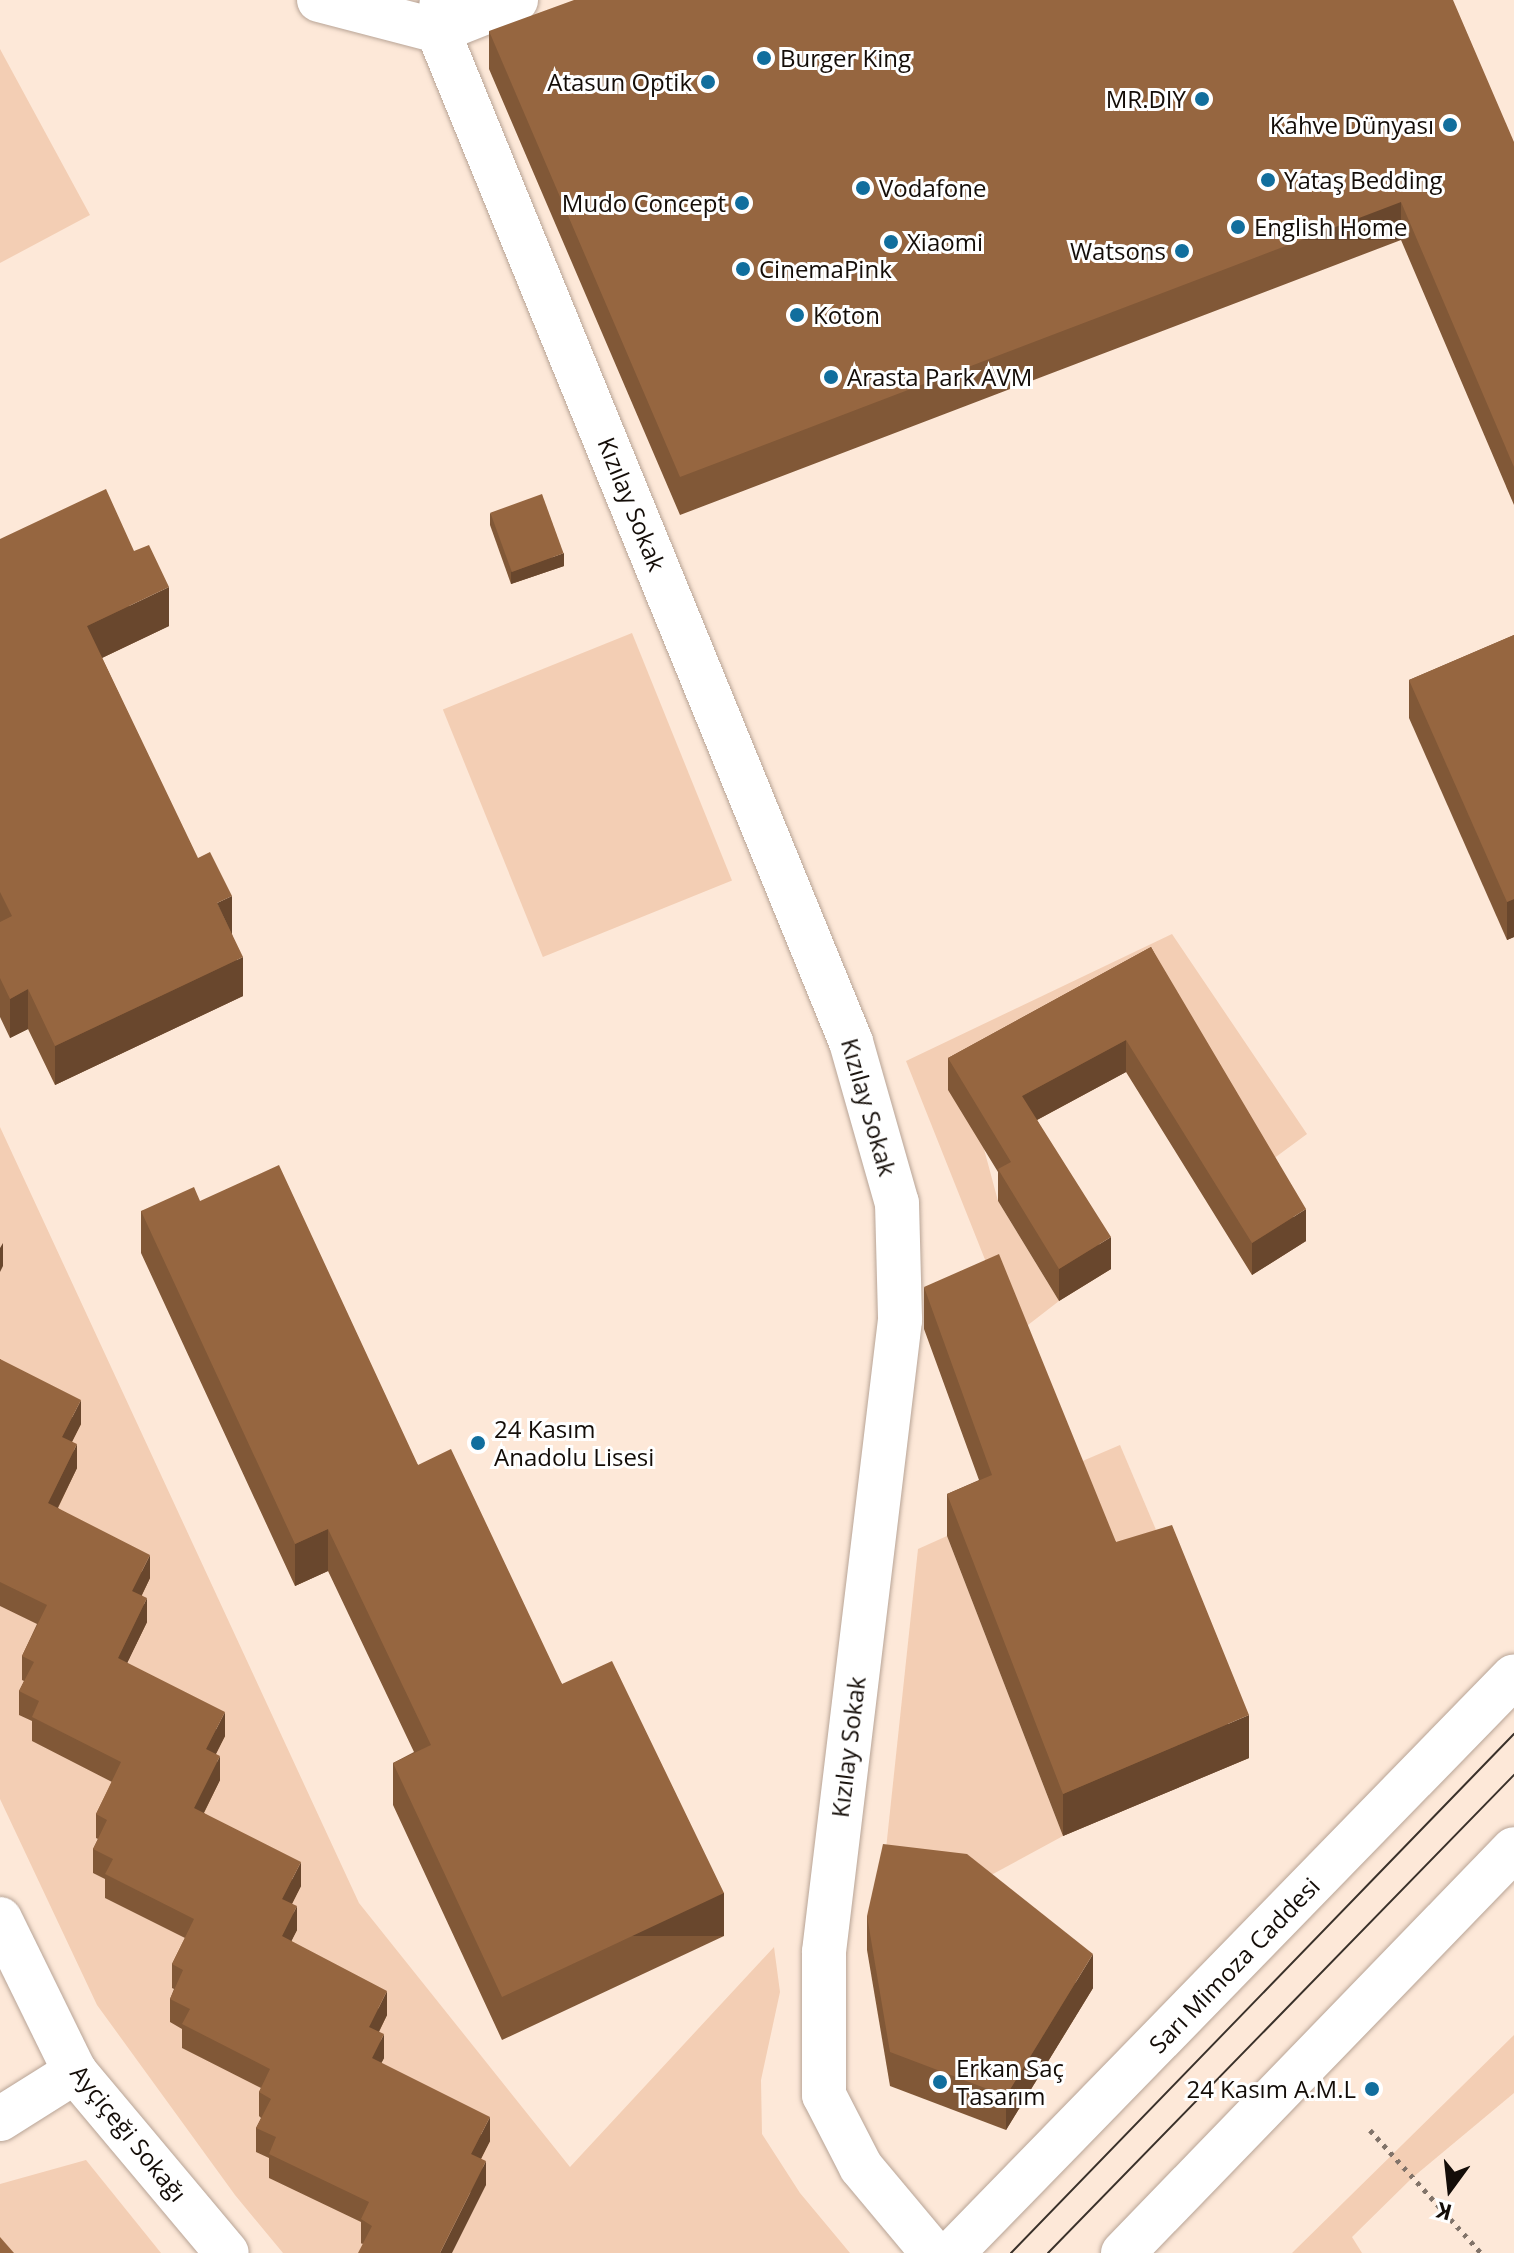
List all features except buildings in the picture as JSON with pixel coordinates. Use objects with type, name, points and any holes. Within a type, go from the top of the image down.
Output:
[{"type":"street","points":[[319,0],[440,16],[516,0]]},
{"type":"street","name":"Kızılay Sokak","points":[[440,16],[851,1042],[897,1203],[902,1251],[900,1320],[824,1952],[824,2095],[861,2167],[933,2253]]},
{"type":"street","name":"Sarı Mimoza Caddesi","points":[[952,2253],[1514,1676]]},
{"type":"street","points":[[1123,2253],[1514,1849]]},
{"type":"street","name":"Ayçiçeği Sokağı","points":[[0,1919],[75,2072],[227,2253]]},
{"type":"street","points":[[0,2119],[75,2072]]},
{"type":"path","points":[[1370,2130],[1481,2253]]},
{"type":"shaded area","points":[[0,49],[90,215],[0,263]]},
{"type":"shaded area","points":[[632,633],[732,881],[543,957],[443,709]]},
{"type":"shaded area","points":[[1172,934],[1307,1134],[1261,1168],[1151,979],[984,1149],[998,1201],[1059,1301],[1015,1335],[906,1061]]},
{"type":"shaded area","points":[[0,1127],[359,1903],[570,2167],[774,1947],[780,1992],[761,2080],[762,2134],[800,2193],[850,2253],[283,2253],[235,2195],[97,2005],[0,1799]]},
{"type":"shaded area","points":[[1120,1445],[1172,1567],[1120,1589],[1068,1467]]},
{"type":"shaded area","points":[[947,1536],[1063,1836],[967,1888],[883,1877],[918,1549]]},
{"type":"shaded area","points":[[1514,2035],[1514,2093],[1412,2178],[1352,2237],[1362,2253],[1292,2253]]},
{"type":"shaded area","points":[[86,2160],[161,2253],[0,2253],[0,2184]]},
{"type":"tram line","points":[[1011,2253],[1514,1734]]},
{"type":"tram line","points":[[1048,2253],[1514,1775]]},
{"type":"place","name":"Burger King","points":[[764,58]]},
{"type":"place","name":"Atasun Optik","points":[[708,82]]},
{"type":"place","name":"MR.DIY","points":[[1202,99]]},
{"type":"place","name":"Kahve Dünyası","points":[[1450,125]]},
{"type":"place","name":"Yataş Bedding","points":[[1268,180]]},
{"type":"place","name":"Vodafone","points":[[863,188]]},
{"type":"place","name":"Mudo Concept","points":[[742,203]]},
{"type":"place","name":"English Home","points":[[1238,227]]},
{"type":"place","name":"Xiaomi","points":[[891,242]]},
{"type":"place","name":"Watsons","points":[[1182,251]]},
{"type":"place","name":"CinemaPink","points":[[743,269]]},
{"type":"place","name":"Koton","points":[[797,315]]},
{"type":"place","name":"Arasta Park AVM","points":[[831,377]]},
{"type":"place","name":"24 Kasım Anadolu Lisesi","points":[[478,1443]]},
{"type":"place","name":"Erkan Saç Tasarım","points":[[940,2082]]},
{"type":"place","name":"24 Kasım A.M.L","points":[[1372,2089]]}]
